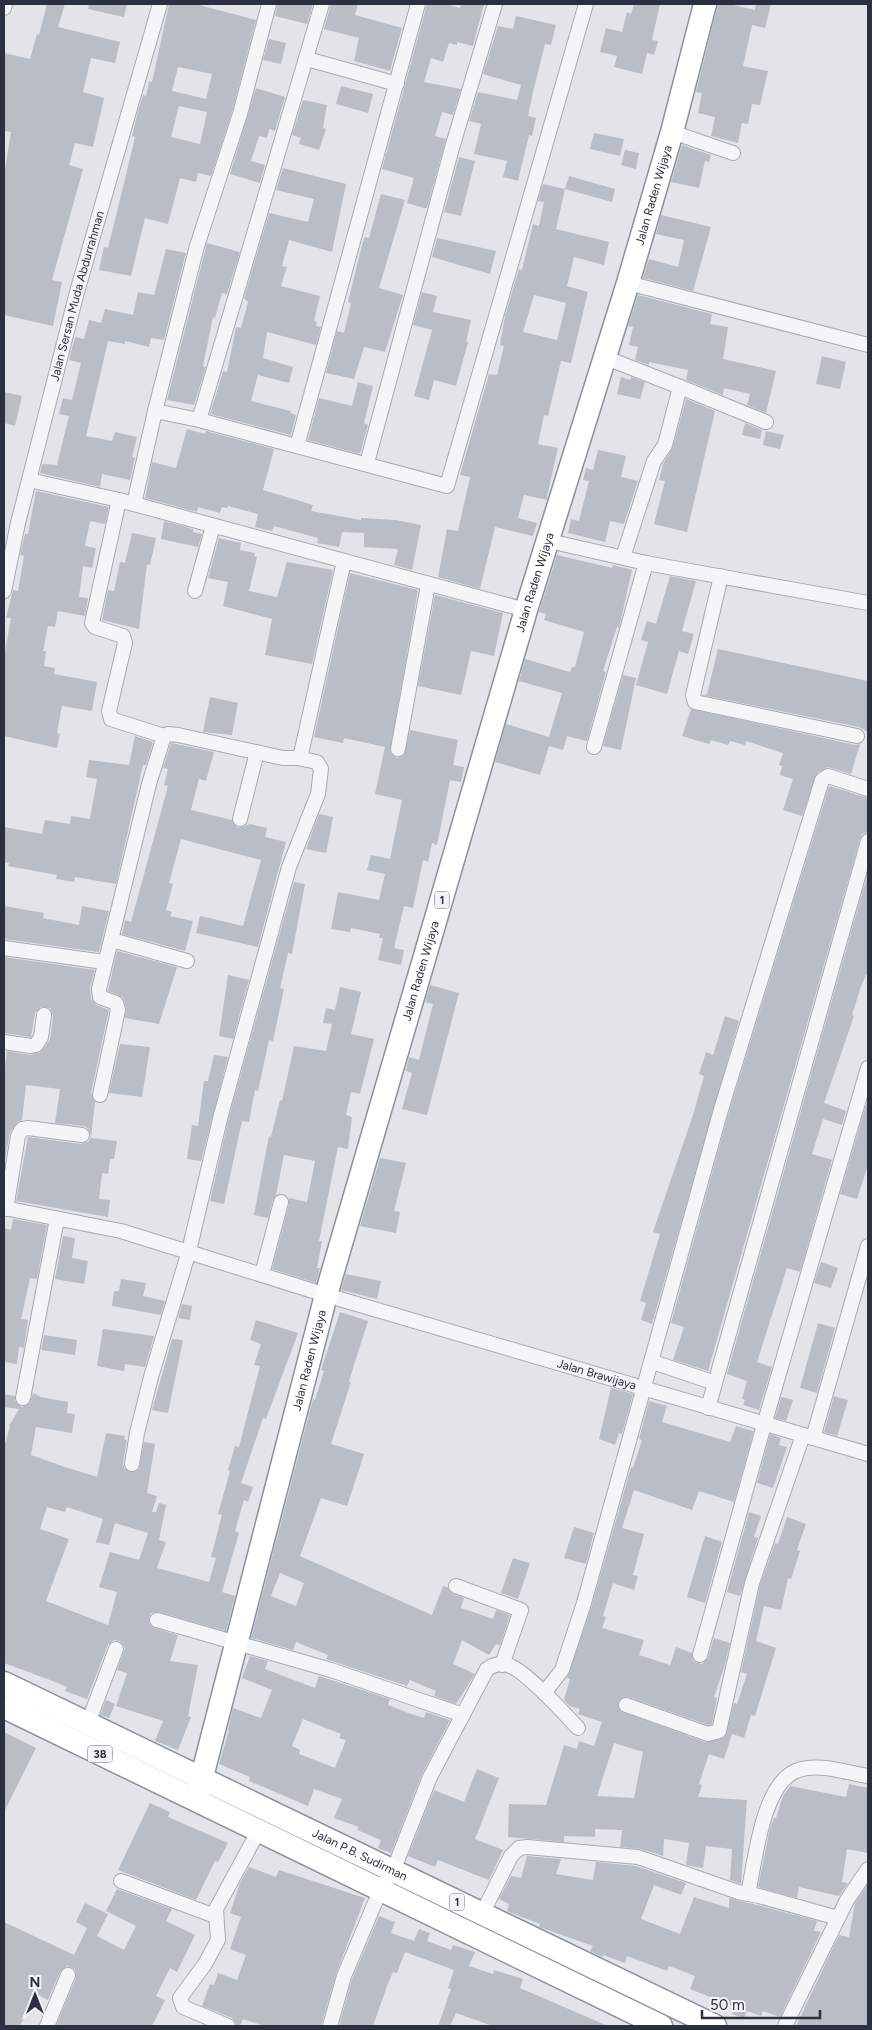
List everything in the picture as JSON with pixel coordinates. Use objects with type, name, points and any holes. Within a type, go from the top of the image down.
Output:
[{"type":"highway","name":"Jalan Raden Wijaya","points":[[196,1800],[200,1778],[326,1295],[526,610],[549,542],[628,283],[672,132],[705,4]]},
{"type":"highway","name":"Jalan P.B. Sudirman","points":[[4,1683],[715,2026]]},
{"type":"highway","name":"Jalan P.B. Sudirman","points":[[4,1707],[661,2026]]},
{"type":"street","points":[[4,8],[5,4]]},
{"type":"street","name":"Jalan Sersan Muda Abdurrahman","points":[[4,589],[11,522],[29,480],[77,292],[160,4]]},
{"type":"street","points":[[134,504],[155,411],[197,246],[240,114],[269,4]]},
{"type":"street","points":[[199,420],[322,4]]},
{"type":"street","points":[[297,446],[418,4]]},
{"type":"street","points":[[366,463],[452,148],[495,4]]},
{"type":"street","points":[[155,411],[199,420],[447,486],[586,4]]},
{"type":"street","points":[[307,59],[397,84]]},
{"type":"street","points":[[672,132],[733,153]]},
{"type":"street","points":[[628,283],[868,345]]},
{"type":"street","points":[[604,357],[766,422]]},
{"type":"street","points":[[623,557],[654,461],[665,445],[680,387]]},
{"type":"street","points":[[29,480],[119,500],[526,610]]},
{"type":"street","points":[[119,500],[92,624],[95,627],[123,636],[125,643],[109,711],[111,719],[164,736],[168,734],[178,735],[257,752],[316,762],[321,769],[321,784],[289,867],[221,1115],[189,1251],[136,1433],[132,1464]]},
{"type":"street","points":[[195,591],[213,526]]},
{"type":"street","points":[[549,542],[646,563],[866,602]]},
{"type":"street","points":[[298,758],[301,754],[344,561]]},
{"type":"street","points":[[594,747],[646,563]]},
{"type":"street","points":[[721,576],[692,695],[695,702],[857,736]]},
{"type":"street","points":[[398,749],[428,585]]},
{"type":"street","points":[[100,1095],[118,1010],[116,1003],[100,997],[98,994],[104,962],[112,940],[149,784],[164,736]]},
{"type":"street","points":[[240,819],[257,752]]},
{"type":"street","points":[[544,1693],[562,1670],[584,1603],[653,1362],[720,1113],[822,780],[828,776],[868,789]]},
{"type":"street","points":[[708,1408],[868,841]]},
{"type":"street","points":[[112,940],[186,961]]},
{"type":"street","points":[[4,948],[104,962]]},
{"type":"street","points":[[4,1042],[36,1045],[41,1037],[44,1015]]},
{"type":"street","points":[[700,1655],[764,1425],[868,1068]]},
{"type":"street","points":[[5,1208],[18,1136],[22,1130],[28,1128],[82,1135]]},
{"type":"street","points":[[262,1274],[281,1202]]},
{"type":"street","name":"Jalan Brawijaya","points":[[5,1208],[121,1231],[326,1295],[868,1454]]},
{"type":"street","points":[[23,1398],[57,1219]]},
{"type":"street","points":[[626,1705],[708,1734],[719,1731],[752,1583],[808,1436],[868,1246]]},
{"type":"street","points":[[653,1362],[716,1383]]},
{"type":"street","points":[[456,1586],[521,1610],[502,1665]]},
{"type":"street","points":[[157,1620],[331,1670],[463,1715]]},
{"type":"street","points":[[88,1723],[116,1649]]},
{"type":"street","points":[[330,2026],[344,1976],[380,1891],[393,1871],[430,1777],[486,1669],[495,1664],[509,1665],[544,1693],[578,1728]]},
{"type":"street","points":[[748,1894],[767,1810],[784,1780],[795,1771],[811,1768],[868,1776]]},
{"type":"street","points":[[228,2026],[183,2007],[180,2004],[180,1998],[205,1964],[218,1940],[216,1909],[259,1830]]},
{"type":"street","points":[[482,1914],[511,1856],[519,1848],[638,1857],[748,1894],[838,1918]]},
{"type":"street","points":[[785,2026],[847,1900],[868,1869]]},
{"type":"street","points":[[121,1881],[215,1916]]},
{"type":"street","points":[[47,2026],[68,1975]]},
{"type":"building","points":[[47,4],[65,4],[58,27],[120,42],[115,63],[91,58],[83,92],[104,98],[93,147],[75,143],[69,165],[83,169],[52,280],[62,282],[53,326],[4,315],[4,175],[11,132],[4,131],[4,53],[30,59],[37,34],[39,35]]},
{"type":"building","points":[[89,4],[127,4],[124,17],[88,9]]},
{"type":"building","points":[[169,4],[195,4],[256,20],[232,112],[211,176],[198,173],[196,182],[180,178],[168,224],[145,218],[131,276],[99,270],[104,247],[108,248],[126,175],[135,137],[132,136],[138,111],[143,95],[146,96],[149,81],[152,82]],"holes":[[[178,67],[212,74],[206,99],[172,91]],[[179,106],[207,112],[200,144],[171,137]]]},
{"type":"building","points":[[278,4],[313,4],[307,24],[275,16]]},
{"type":"building","points":[[331,4],[358,4],[355,15],[402,28],[390,71],[354,61],[359,38],[324,29]]},
{"type":"building","points":[[427,4],[446,4],[460,8],[461,4],[484,4],[473,46],[457,42],[457,45],[449,43],[443,62],[431,58],[424,82],[461,89],[453,115],[442,112],[435,136],[446,139],[427,208],[424,208],[407,203],[414,178],[382,169]]},
{"type":"building","points":[[634,4],[660,4],[652,40],[658,41],[654,55],[647,53],[642,74],[614,67],[617,56],[600,52],[606,28],[622,32],[627,12],[631,14]]},
{"type":"building","points":[[718,4],[729,4],[755,10],[756,4],[771,4],[765,28],[752,25],[743,66],[768,71],[760,105],[752,104],[748,124],[742,123],[738,143],[711,136],[715,117],[698,113],[702,93],[696,92]]},
{"type":"building","points":[[516,16],[556,25],[551,45],[545,44],[533,92],[528,116],[536,118],[532,136],[529,135],[518,181],[503,177],[507,161],[474,154],[481,124],[469,121],[478,92],[517,100],[521,85],[483,74],[498,26],[513,29]]},
{"type":"building","points":[[269,39],[286,43],[281,64],[263,60]]},
{"type":"building","points":[[341,86],[373,94],[368,113],[336,104]]},
{"type":"building","points":[[256,88],[285,97],[275,131],[269,129],[267,138],[259,136],[251,161],[265,165],[260,183],[230,174]]},
{"type":"building","points":[[303,100],[327,105],[323,128],[326,129],[319,150],[299,144],[301,138],[292,135]]},
{"type":"building","points":[[594,133],[624,139],[620,156],[590,149]]},
{"type":"building","points":[[682,145],[711,155],[709,162],[705,161],[699,188],[671,182]]},
{"type":"building","points":[[625,150],[639,153],[636,169],[621,165]]},
{"type":"building","points":[[459,157],[475,161],[461,216],[444,212]]},
{"type":"building","points":[[283,168],[346,184],[332,252],[289,240],[282,266],[287,267],[281,286],[320,296],[314,321],[317,322],[316,326],[321,327],[316,345],[267,332],[263,358],[293,367],[289,383],[258,375],[251,401],[291,411],[290,413],[296,415],[291,435],[210,414],[223,371],[227,372],[236,327],[241,328],[248,302],[244,298],[269,213],[308,222],[314,199],[276,190]]},
{"type":"building","points":[[569,176],[615,189],[612,202],[565,189]]},
{"type":"building","points":[[543,184],[565,189],[556,229],[609,242],[604,265],[574,257],[567,286],[588,292],[571,363],[561,361],[548,416],[544,415],[538,444],[558,448],[547,500],[524,495],[518,518],[537,523],[533,536],[495,527],[480,589],[438,577],[447,529],[458,531],[470,477],[460,475],[489,374],[497,375],[504,346],[500,345],[505,316],[519,269],[522,270],[533,224],[539,226],[544,202],[538,201]],"holes":[[[534,295],[566,303],[557,340],[523,332]]]},
{"type":"building","points":[[381,194],[405,200],[379,288],[403,295],[385,352],[364,347],[354,379],[326,373],[337,331],[344,333],[351,303],[348,302],[362,245],[365,237],[369,238]]},
{"type":"building","points":[[661,215],[711,227],[693,291],[643,278],[649,259],[678,267],[684,240],[656,234]]},
{"type":"building","points":[[437,238],[496,251],[490,274],[432,257]]},
{"type":"building","points":[[207,243],[240,252],[227,294],[222,293],[215,318],[213,317],[203,366],[206,367],[194,405],[167,400]]},
{"type":"building","points":[[166,249],[186,253],[164,340],[151,338],[149,347],[125,341],[125,344],[108,341],[86,436],[112,441],[115,432],[137,437],[132,457],[135,458],[130,480],[102,474],[100,487],[40,473],[42,464],[57,465],[69,416],[59,414],[63,398],[72,400],[81,363],[69,360],[75,337],[84,339],[89,320],[101,323],[105,309],[133,315],[138,292],[154,295]]},
{"type":"building","points":[[422,292],[437,296],[433,312],[471,320],[466,342],[468,342],[456,386],[434,380],[429,400],[414,396],[432,330],[413,325]]},
{"type":"building","points":[[638,295],[712,314],[710,324],[728,327],[723,359],[776,371],[766,413],[747,405],[750,394],[724,388],[723,395],[686,380],[688,370],[649,362],[649,365],[635,360],[638,347],[629,345],[633,327],[628,326]]},
{"type":"building","points":[[822,356],[846,362],[840,389],[816,384]]},
{"type":"building","points":[[621,377],[630,380],[631,377],[645,382],[640,399],[617,394]]},
{"type":"building","points":[[358,382],[373,386],[364,423],[368,425],[360,454],[308,440],[319,398],[352,406]]},
{"type":"building","points":[[4,392],[22,396],[15,426],[4,423]]},
{"type":"building","points":[[686,399],[715,411],[687,532],[654,524],[665,481],[659,480],[663,464],[673,447]]},
{"type":"building","points":[[745,423],[762,430],[760,439],[742,435]]},
{"type":"building","points":[[187,429],[205,434],[206,431],[274,449],[263,490],[313,505],[311,511],[361,520],[361,518],[396,520],[421,525],[412,570],[394,565],[398,549],[364,547],[364,533],[342,532],[339,547],[317,543],[318,538],[274,526],[272,531],[255,527],[258,514],[228,506],[227,508],[222,507],[220,513],[198,507],[197,512],[145,498],[152,462],[176,468]]},
{"type":"building","points":[[766,431],[784,435],[780,449],[763,445]]},
{"type":"building","points":[[598,450],[626,456],[621,477],[638,481],[624,524],[610,521],[605,542],[568,533],[571,519],[579,521],[589,481],[583,480],[586,468],[593,470]]},
{"type":"building","points":[[36,491],[109,507],[105,524],[90,521],[85,546],[96,548],[92,568],[83,566],[79,597],[88,598],[85,616],[58,611],[55,627],[48,626],[43,651],[46,651],[44,666],[55,668],[54,674],[97,682],[92,711],[62,706],[57,733],[60,734],[57,748],[4,736],[4,657],[11,618],[6,618],[13,590],[18,591],[24,556],[20,555],[25,534],[28,534]]},
{"type":"building","points":[[164,521],[193,529],[193,532],[202,534],[198,547],[161,539]]},
{"type":"building","points":[[132,533],[156,538],[150,565],[147,564],[139,629],[102,620],[108,590],[114,591],[120,562],[125,563]]},
{"type":"building","points":[[219,538],[241,543],[240,550],[255,553],[254,556],[257,557],[249,591],[277,597],[287,562],[333,570],[312,664],[265,655],[272,619],[223,606],[228,582],[208,578]]},
{"type":"building","points":[[557,555],[612,568],[613,565],[632,570],[619,628],[617,627],[603,671],[606,672],[587,741],[567,736],[563,750],[549,746],[540,775],[495,762],[506,724],[549,737],[562,693],[519,681],[525,659],[570,672],[572,667],[575,667],[584,632],[544,620],[546,614],[539,612]]},
{"type":"building","points":[[350,573],[418,590],[390,752],[397,758],[404,755],[410,730],[458,740],[453,765],[464,767],[461,782],[450,780],[437,845],[432,843],[428,862],[423,860],[413,908],[404,906],[394,948],[404,950],[401,965],[378,960],[383,938],[379,938],[380,934],[351,928],[350,932],[331,929],[338,892],[379,900],[385,874],[367,870],[371,855],[390,859],[402,800],[375,794],[385,747],[344,738],[343,743],[314,737]]},
{"type":"building","points":[[670,576],[696,581],[682,631],[694,634],[688,654],[679,651],[667,694],[636,685],[648,642],[641,640],[647,621],[656,624]]},
{"type":"building","points":[[435,595],[503,613],[494,656],[471,651],[461,695],[418,686]]},
{"type":"building","points":[[718,649],[868,681],[868,732],[859,727],[702,695],[707,694]]},
{"type":"building","points":[[623,675],[636,678],[621,750],[603,746]]},
{"type":"building","points":[[210,697],[238,703],[232,735],[203,732]]},
{"type":"building","points":[[691,709],[855,745],[860,744],[851,774],[827,767],[817,773],[802,816],[783,810],[793,779],[780,775],[782,766],[779,765],[783,753],[746,741],[745,745],[730,741],[728,745],[711,740],[709,744],[682,736]]},
{"type":"building","points":[[135,736],[153,742],[146,765],[143,765],[116,884],[75,877],[74,882],[56,879],[57,875],[8,866],[9,863],[4,862],[4,827],[42,834],[45,820],[70,824],[71,816],[90,819],[97,779],[86,777],[89,760],[129,765]]},
{"type":"building","points":[[171,743],[214,752],[206,781],[199,779],[191,810],[232,820],[238,828],[250,824],[267,828],[265,837],[286,842],[258,947],[196,933],[200,916],[243,926],[261,860],[181,839],[169,883],[173,884],[166,910],[172,912],[170,916],[193,921],[185,951],[122,934],[125,920],[131,922],[168,786],[164,785],[168,769],[163,768]]},
{"type":"building","points":[[829,786],[868,798],[868,832],[862,834],[860,839],[708,1371],[673,1360],[684,1327],[671,1323],[728,1115]]},
{"type":"building","points":[[319,814],[333,817],[326,853],[306,849]]},
{"type":"building","points":[[868,872],[868,975],[866,975],[861,986],[852,1015],[854,1016],[824,1103],[846,1111],[842,1125],[823,1119],[812,1154],[832,1160],[800,1272],[787,1268],[757,1362],[772,1367],[759,1410],[743,1405],[745,1400],[742,1399],[747,1381],[727,1374]]},
{"type":"building","points":[[294,882],[305,884],[292,954],[288,953],[280,988],[284,989],[273,1041],[269,1040],[258,1091],[255,1090],[249,1122],[242,1121],[224,1204],[210,1201],[229,1117]]},
{"type":"building","points":[[4,906],[44,913],[43,918],[79,925],[82,906],[109,911],[99,952],[4,939]]},
{"type":"building","points":[[117,951],[177,967],[159,1024],[125,1018],[126,1008],[123,997],[108,991]]},
{"type":"building","points":[[4,957],[95,970],[90,987],[91,999],[96,1005],[109,1010],[91,1093],[95,1102],[91,1138],[117,1141],[114,1159],[110,1159],[108,1174],[102,1173],[99,1199],[110,1200],[108,1217],[16,1201],[28,1137],[81,1144],[89,1141],[91,1136],[88,1128],[84,1126],[55,1123],[60,1089],[26,1085],[22,1120],[17,1122],[10,1132],[4,1165],[4,1075],[7,1051],[30,1055],[41,1052],[50,1039],[53,1016],[50,1008],[41,1007],[35,1013],[31,1037],[4,1033]]},
{"type":"building","points":[[228,975],[249,980],[233,1039],[219,1036]]},
{"type":"building","points":[[430,985],[459,993],[427,1115],[402,1109],[412,1073],[406,1071],[409,1057],[419,1060],[433,1004],[425,1002]]},
{"type":"building","points":[[340,987],[361,992],[351,1034],[374,1039],[360,1094],[351,1092],[346,1115],[352,1117],[348,1149],[338,1147],[319,1241],[322,1241],[317,1268],[320,1268],[316,1283],[272,1269],[289,1198],[307,1202],[315,1161],[284,1155],[276,1195],[268,1218],[254,1215],[269,1136],[271,1137],[280,1100],[282,1101],[294,1046],[326,1051],[332,1024],[323,1023],[326,1008],[335,1010]]},
{"type":"building","points":[[725,1016],[739,1021],[652,1324],[641,1320],[646,1303],[640,1301],[660,1234],[653,1232],[693,1115],[704,1076],[699,1074],[706,1052],[713,1055]]},
{"type":"building","points":[[120,1044],[150,1047],[142,1097],[109,1093]]},
{"type":"building","points":[[214,1055],[228,1057],[201,1161],[187,1159],[192,1125],[198,1126],[204,1081],[208,1081]]},
{"type":"building","points":[[868,1098],[868,1165],[857,1199],[840,1194]]},
{"type":"building","points":[[380,1158],[406,1163],[394,1211],[400,1212],[396,1233],[360,1226]]},
{"type":"building","points":[[13,1219],[47,1225],[37,1279],[30,1278],[21,1319],[28,1320],[24,1348],[19,1347],[17,1364],[4,1362],[4,1228],[11,1230]]},
{"type":"building","points":[[63,1236],[75,1238],[72,1258],[88,1261],[84,1284],[55,1279]]},
{"type":"building","points":[[821,1262],[838,1268],[831,1288],[814,1283]]},
{"type":"building","points":[[346,1274],[381,1281],[377,1299],[341,1290]]},
{"type":"building","points":[[121,1279],[146,1283],[143,1296],[165,1301],[161,1315],[112,1306],[114,1291],[119,1291]]},
{"type":"building","points":[[182,1304],[192,1306],[190,1320],[178,1318]]},
{"type":"building","points":[[340,1312],[368,1321],[331,1444],[364,1454],[347,1506],[321,1498],[300,1556],[432,1615],[443,1586],[447,1587],[453,1594],[464,1598],[461,1608],[493,1619],[496,1610],[510,1615],[500,1645],[496,1644],[489,1655],[462,1640],[453,1664],[475,1674],[456,1704],[434,1696],[436,1691],[410,1680],[407,1686],[326,1659],[328,1655],[296,1642],[293,1650],[251,1638],[313,1399],[315,1400],[324,1371],[321,1370]],"holes":[[[280,1573],[304,1583],[296,1606],[271,1596]]]},
{"type":"building","points":[[256,1320],[298,1333],[266,1419],[263,1418],[241,1483],[253,1487],[248,1502],[244,1500],[235,1531],[239,1533],[222,1592],[235,1596],[226,1631],[159,1612],[151,1613],[149,1618],[149,1623],[154,1628],[178,1635],[170,1661],[198,1665],[188,1716],[191,1717],[178,1750],[155,1741],[163,1721],[116,1706],[127,1673],[117,1670],[125,1648],[120,1641],[114,1640],[108,1645],[87,1699],[65,1691],[67,1687],[4,1663],[4,1447],[9,1426],[19,1409],[4,1407],[4,1394],[15,1396],[15,1401],[22,1407],[30,1403],[33,1393],[41,1397],[68,1402],[67,1413],[75,1414],[72,1433],[36,1427],[31,1455],[65,1467],[97,1477],[106,1433],[125,1436],[124,1439],[127,1440],[123,1463],[124,1468],[130,1472],[139,1469],[144,1442],[155,1444],[147,1493],[157,1496],[152,1512],[156,1512],[159,1503],[166,1505],[159,1540],[166,1542],[157,1568],[209,1582],[216,1558],[211,1557],[222,1515],[218,1514],[230,1471],[228,1470],[235,1446],[239,1447],[260,1366],[254,1365],[261,1344],[250,1340]],"holes":[[[47,1507],[65,1512],[67,1507],[103,1519],[96,1542],[109,1545],[115,1523],[148,1533],[139,1560],[110,1552],[99,1587],[117,1592],[108,1625],[46,1601],[69,1539],[40,1529]]]},
{"type":"building","points":[[818,1323],[835,1328],[817,1393],[800,1388]]},
{"type":"building","points":[[103,1329],[154,1336],[145,1367],[125,1364],[124,1371],[97,1366]]},
{"type":"building","points":[[44,1335],[77,1340],[75,1355],[41,1350]]},
{"type":"building","points":[[172,1339],[183,1340],[168,1413],[152,1410]]},
{"type":"building","points":[[611,1388],[633,1394],[622,1434],[619,1433],[615,1445],[599,1439]]},
{"type":"building","points":[[834,1396],[848,1400],[837,1436],[824,1432]]},
{"type":"building","points":[[781,1397],[793,1400],[786,1421],[775,1418]]},
{"type":"building","points":[[649,1401],[667,1406],[662,1422],[730,1442],[736,1426],[754,1430],[734,1502],[699,1491],[692,1510],[634,1490],[622,1528],[644,1534],[633,1575],[638,1576],[634,1590],[613,1583],[603,1616],[606,1617],[602,1628],[644,1640],[639,1655],[670,1665],[676,1647],[692,1653],[693,1661],[702,1664],[708,1658],[714,1638],[730,1643],[714,1697],[717,1698],[712,1724],[708,1725],[628,1697],[624,1697],[618,1702],[620,1711],[705,1742],[725,1737],[734,1703],[737,1704],[747,1674],[741,1672],[760,1585],[775,1543],[778,1544],[787,1517],[806,1524],[797,1550],[800,1551],[791,1579],[788,1578],[781,1610],[764,1606],[756,1641],[776,1648],[755,1716],[751,1715],[744,1738],[732,1734],[724,1759],[709,1754],[699,1784],[702,1785],[698,1797],[747,1800],[741,1884],[730,1880],[732,1849],[706,1846],[703,1868],[686,1865],[689,1843],[664,1839],[663,1856],[641,1849],[620,1847],[622,1830],[595,1829],[595,1837],[564,1836],[564,1842],[508,1837],[509,1804],[546,1805],[564,1745],[577,1749],[579,1741],[594,1746],[602,1722],[578,1714],[580,1709],[570,1706],[564,1700],[570,1679],[567,1678],[592,1605],[631,1467],[633,1468],[642,1440],[639,1439]],"holes":[[[614,1743],[643,1752],[634,1798],[597,1796]]]},
{"type":"building","points":[[770,1434],[781,1438],[779,1445],[787,1447],[773,1488],[757,1483]]},
{"type":"building","points":[[749,1512],[761,1516],[754,1537],[758,1538],[740,1596],[727,1592]]},
{"type":"building","points":[[574,1527],[594,1533],[586,1564],[564,1558]]},
{"type":"building","points":[[705,1536],[722,1542],[705,1603],[687,1597]]},
{"type":"building","points":[[513,1558],[530,1563],[518,1599],[501,1593]]},
{"type":"building","points":[[250,1656],[268,1661],[265,1669],[315,1688],[319,1676],[390,1699],[388,1705],[411,1714],[424,1718],[426,1712],[450,1720],[422,1774],[391,1853],[378,1848],[381,1840],[357,1830],[359,1827],[334,1818],[342,1799],[314,1789],[308,1806],[249,1781],[250,1777],[219,1764],[233,1708],[261,1718],[272,1690],[242,1678]],"holes":[[[303,1719],[341,1734],[339,1738],[346,1740],[335,1768],[299,1754],[300,1750],[292,1746]]]},
{"type":"building","points":[[106,1700],[115,1704],[109,1718],[100,1715]]},
{"type":"building","points":[[4,1732],[36,1748],[4,1812]]},
{"type":"building","points":[[477,1769],[499,1778],[475,1839],[503,1850],[489,1880],[438,1860],[435,1867],[408,1856],[434,1790],[464,1802]]},
{"type":"building","points":[[849,1784],[868,1788],[868,1853],[847,1849],[842,1882],[848,1883],[839,1896],[799,1887],[797,1898],[758,1887],[770,1828],[774,1818],[776,1818],[783,1796],[790,1786],[846,1797]]},
{"type":"building","points":[[150,1803],[170,1812],[168,1817],[228,1843],[218,1862],[215,1861],[196,1900],[118,1870]]},
{"type":"building","points":[[527,1856],[561,1859],[556,1874],[593,1880],[596,1862],[636,1866],[686,1883],[681,1895],[654,1885],[641,1919],[680,1934],[694,1897],[729,1908],[729,1898],[817,1921],[814,1931],[821,1932],[780,2017],[763,2011],[761,2016],[747,2011],[744,2018],[732,2014],[735,2007],[690,1989],[695,1976],[669,1966],[667,1971],[627,1956],[625,1963],[603,1955],[602,1957],[590,1951],[593,1946],[539,1927],[540,1924],[507,1911],[509,1904],[499,1899],[511,1876],[521,1878]]},
{"type":"building","points":[[249,1867],[276,1877],[279,1870],[365,1898],[336,1974],[321,2026],[265,2026],[243,2019],[240,2026],[237,2026],[232,2018],[202,2006],[210,1984],[214,1985],[218,1973],[237,1980],[246,1955],[230,1949],[241,1917],[230,1913],[240,1883]]},
{"type":"building","points":[[868,1884],[868,2026],[796,2026],[839,1935],[849,1937],[855,1903]]},
{"type":"building","points":[[117,1889],[172,1909],[166,1921],[195,1935],[177,1972],[170,1968],[156,1996],[165,2000],[152,2026],[56,2026],[76,1978],[75,1969],[67,1966],[60,1972],[48,2000],[36,1994],[20,2026],[4,2026],[4,1922],[74,1955],[87,1928],[76,1922],[85,1903],[108,1914],[97,1936],[124,1950],[136,1926],[106,1911]]},
{"type":"building","points":[[379,1916],[395,1922],[391,1933],[414,1941],[419,1929],[430,1933],[427,1941],[451,1950],[453,1945],[475,1952],[469,1966],[493,1974],[494,1970],[523,1979],[520,1988],[608,2026],[493,2026],[456,2013],[450,2026],[438,2026],[451,1989],[448,1988],[454,1970],[405,1952],[397,1973],[393,1972],[373,2026],[339,2026],[352,1979]]}]
